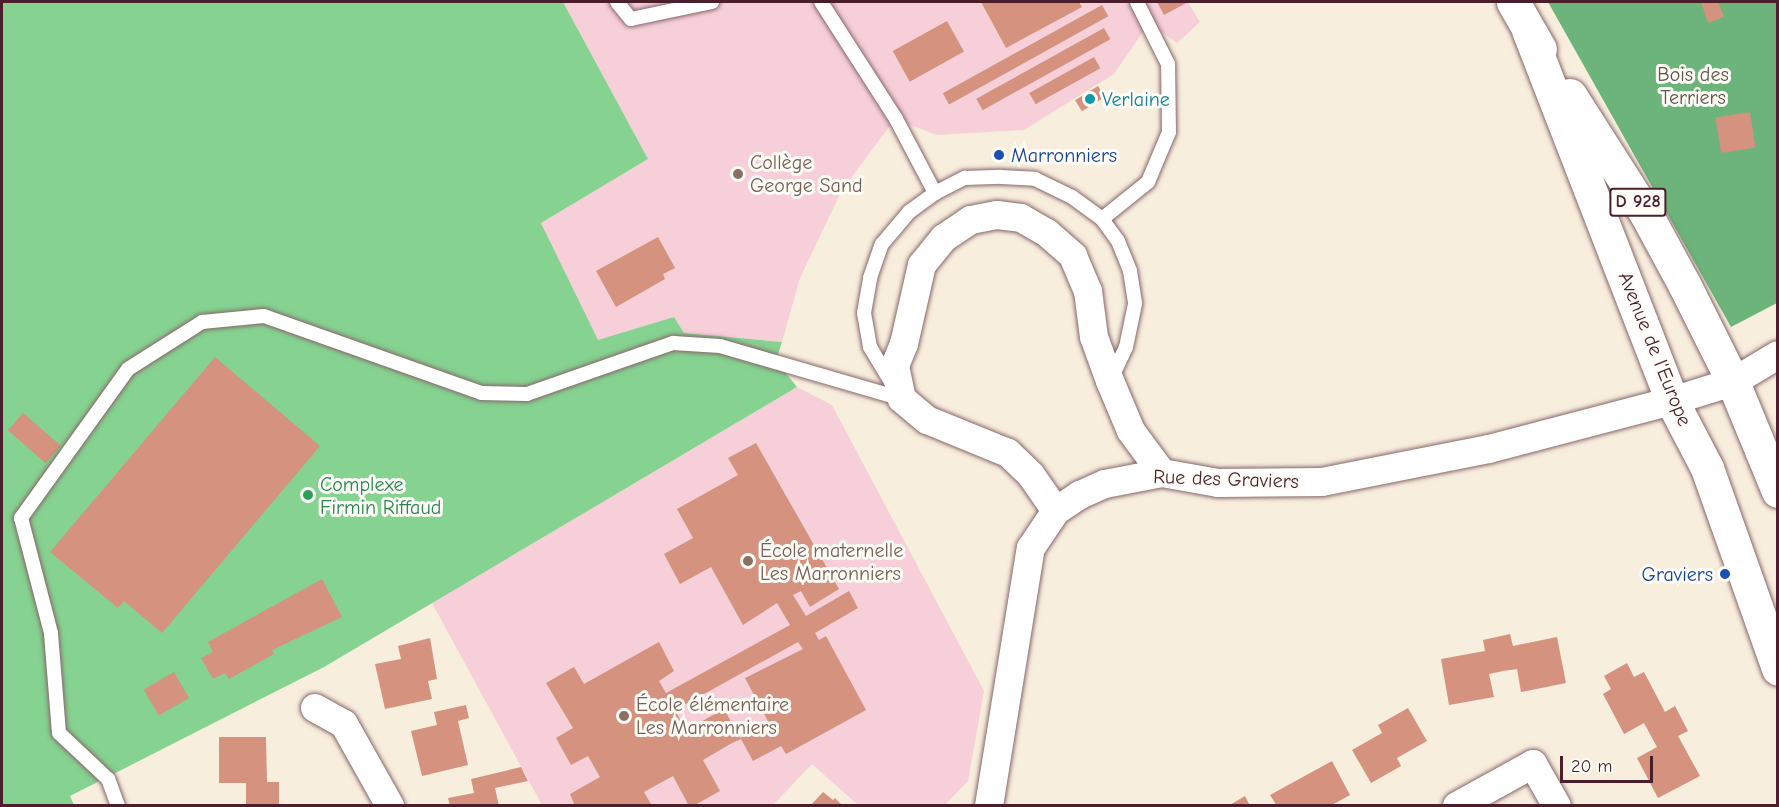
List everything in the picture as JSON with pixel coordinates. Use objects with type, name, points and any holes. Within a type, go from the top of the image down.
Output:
[{"type":"main road","name":"Avenue de l'Europe","points":[[1513,2],[1528,30],[1646,214],[1733,381],[1778,491]]},
{"type":"main road","name":"Avenue de l'Europe","points":[[1528,30],[1672,401],[1707,468],[1778,669]]},
{"type":"street","points":[[1056,511],[1031,475],[1008,453],[927,420],[902,399],[895,366],[904,344],[922,265],[944,238],[971,220],[997,215],[1021,218],[1047,233],[1072,256],[1088,291],[1094,337],[1110,381],[1131,431],[1162,473]]},
{"type":"street","name":"Rue des Graviers","points":[[989,806],[1031,548],[1056,511],[1106,484],[1162,473],[1218,483],[1322,482],[1489,449],[1672,401],[1733,381],[1778,355]]},
{"type":"street","points":[[315,708],[344,724],[390,806]]},
{"type":"street","points":[[1457,806],[1533,764],[1557,806]]},
{"type":"lane","points":[[617,2],[631,19],[712,2]]},
{"type":"lane","points":[[821,2],[896,118],[935,193]]},
{"type":"lane","points":[[1102,219],[1148,182],[1169,132],[1168,64],[1137,2]]},
{"type":"lane","points":[[902,399],[870,347],[864,313],[870,278],[882,244],[909,212],[935,193],[965,178],[1035,179],[1072,197],[1102,219],[1118,241],[1130,271],[1135,304],[1126,347],[1110,381]]},
{"type":"lane","points":[[118,806],[108,779],[59,733],[51,633],[21,518],[128,369],[202,322],[264,316],[481,393],[527,394],[673,343],[720,345],[902,399]]},
{"type":"shaded area","name":"Collège George Sand","points":[[563,2],[1188,2],[1200,22],[1177,43],[1149,23],[1114,74],[1024,130],[937,135],[895,119],[842,190],[800,278],[782,342],[684,333],[674,317],[598,341],[541,223],[648,159]]},
{"type":"shaded area","points":[[797,387],[832,405],[984,691],[968,781],[945,805],[858,805],[812,764],[773,805],[542,805],[432,603]]},
{"type":"green space","name":"Complexe Firmin Riffaud","points":[[2,2],[563,2],[648,159],[541,223],[598,340],[674,317],[684,333],[782,342],[776,361],[797,387],[324,667],[70,796],[74,805],[2,806]]},
{"type":"green space","name":"Bois des Terriers","points":[[1548,2],[1777,2],[1777,303],[1731,327]]},
{"type":"building","points":[[981,2],[1079,2],[1082,7],[1006,48]]},
{"type":"building","points":[[1157,2],[1188,2],[1164,15]]},
{"type":"building","points":[[1701,2],[1718,2],[1724,17],[1708,23]]},
{"type":"building","points":[[1102,5],[1108,16],[949,105],[943,93]]},
{"type":"building","points":[[947,21],[964,52],[910,82],[893,51]]},
{"type":"building","points":[[1104,28],[1110,39],[983,110],[976,99]]},
{"type":"building","points":[[1094,57],[1100,68],[1036,104],[1029,93]]},
{"type":"building","name":"Verlaine","points":[[1098,86],[1105,97],[1082,111],[1075,100]]},
{"type":"building","points":[[1750,112],[1756,148],[1721,153],[1715,117]]},
{"type":"building","points":[[658,237],[675,268],[663,274],[665,279],[616,307],[596,271]]},
{"type":"building","points":[[215,357],[320,446],[162,633],[124,601],[118,608],[50,552]]},
{"type":"building","points":[[23,413],[61,446],[46,463],[8,430]]},
{"type":"building","points":[[756,443],[839,589],[810,607],[801,591],[793,595],[806,616],[849,591],[858,608],[815,633],[819,640],[826,636],[866,710],[786,754],[781,746],[753,761],[741,739],[732,743],[703,760],[720,791],[693,806],[689,806],[673,776],[644,792],[652,806],[575,806],[570,794],[600,777],[588,756],[571,765],[556,738],[573,728],[546,683],[574,667],[584,684],[659,642],[674,671],[659,681],[666,693],[790,625],[777,603],[743,625],[711,567],[680,584],[664,554],[693,538],[677,509],[738,475],[728,458]],"holes":[[[798,642],[803,649],[745,678],[769,723],[740,738],[724,709],[686,730],[675,710]]]},
{"type":"building","points":[[322,579],[342,617],[272,650],[274,654],[229,679],[225,673],[213,679],[201,658],[213,652],[208,642]]},
{"type":"building","points":[[1510,634],[1513,646],[1557,637],[1566,683],[1521,692],[1517,669],[1503,671],[1489,674],[1494,697],[1449,705],[1441,659],[1485,651],[1483,640]]},
{"type":"building","points":[[430,638],[437,679],[428,681],[432,699],[385,709],[375,664],[401,659],[398,646]]},
{"type":"building","points":[[1627,663],[1634,677],[1644,672],[1665,712],[1675,706],[1688,731],[1678,736],[1700,776],[1658,798],[1637,758],[1657,747],[1644,723],[1624,734],[1603,694],[1611,689],[1604,676]]},
{"type":"building","points":[[174,672],[189,698],[159,715],[144,690]]},
{"type":"building","points":[[466,705],[469,718],[458,721],[468,765],[422,776],[411,731],[437,725],[434,712]]},
{"type":"building","points":[[1408,708],[1427,741],[1397,758],[1401,766],[1371,783],[1352,750],[1382,733],[1378,725]]},
{"type":"building","points":[[219,737],[266,737],[267,782],[279,782],[279,806],[246,806],[246,783],[219,783]]},
{"type":"building","points":[[1332,761],[1350,795],[1330,806],[1277,806],[1270,795]]},
{"type":"building","points":[[521,767],[528,781],[495,788],[499,806],[450,806],[448,798],[474,793],[471,779]]},
{"type":"building","points":[[823,792],[833,800],[835,798],[843,806],[810,806]]},
{"type":"building","points":[[1245,796],[1250,806],[1228,806]]},
{"type":"place","name":"Verlaine","points":[[1090,99]]},
{"type":"place","name":"Marronniers","points":[[999,155]]},
{"type":"place","name":"Collège George Sand","points":[[738,174]]},
{"type":"place","name":"Complexe Firmin Riffaud","points":[[308,495]]},
{"type":"place","name":"École maternelle Les Marronniers","points":[[748,561]]},
{"type":"place","name":"Graviers","points":[[1725,574]]},
{"type":"place","name":"École élémentaire Les Marronniers","points":[[624,716]]}]
